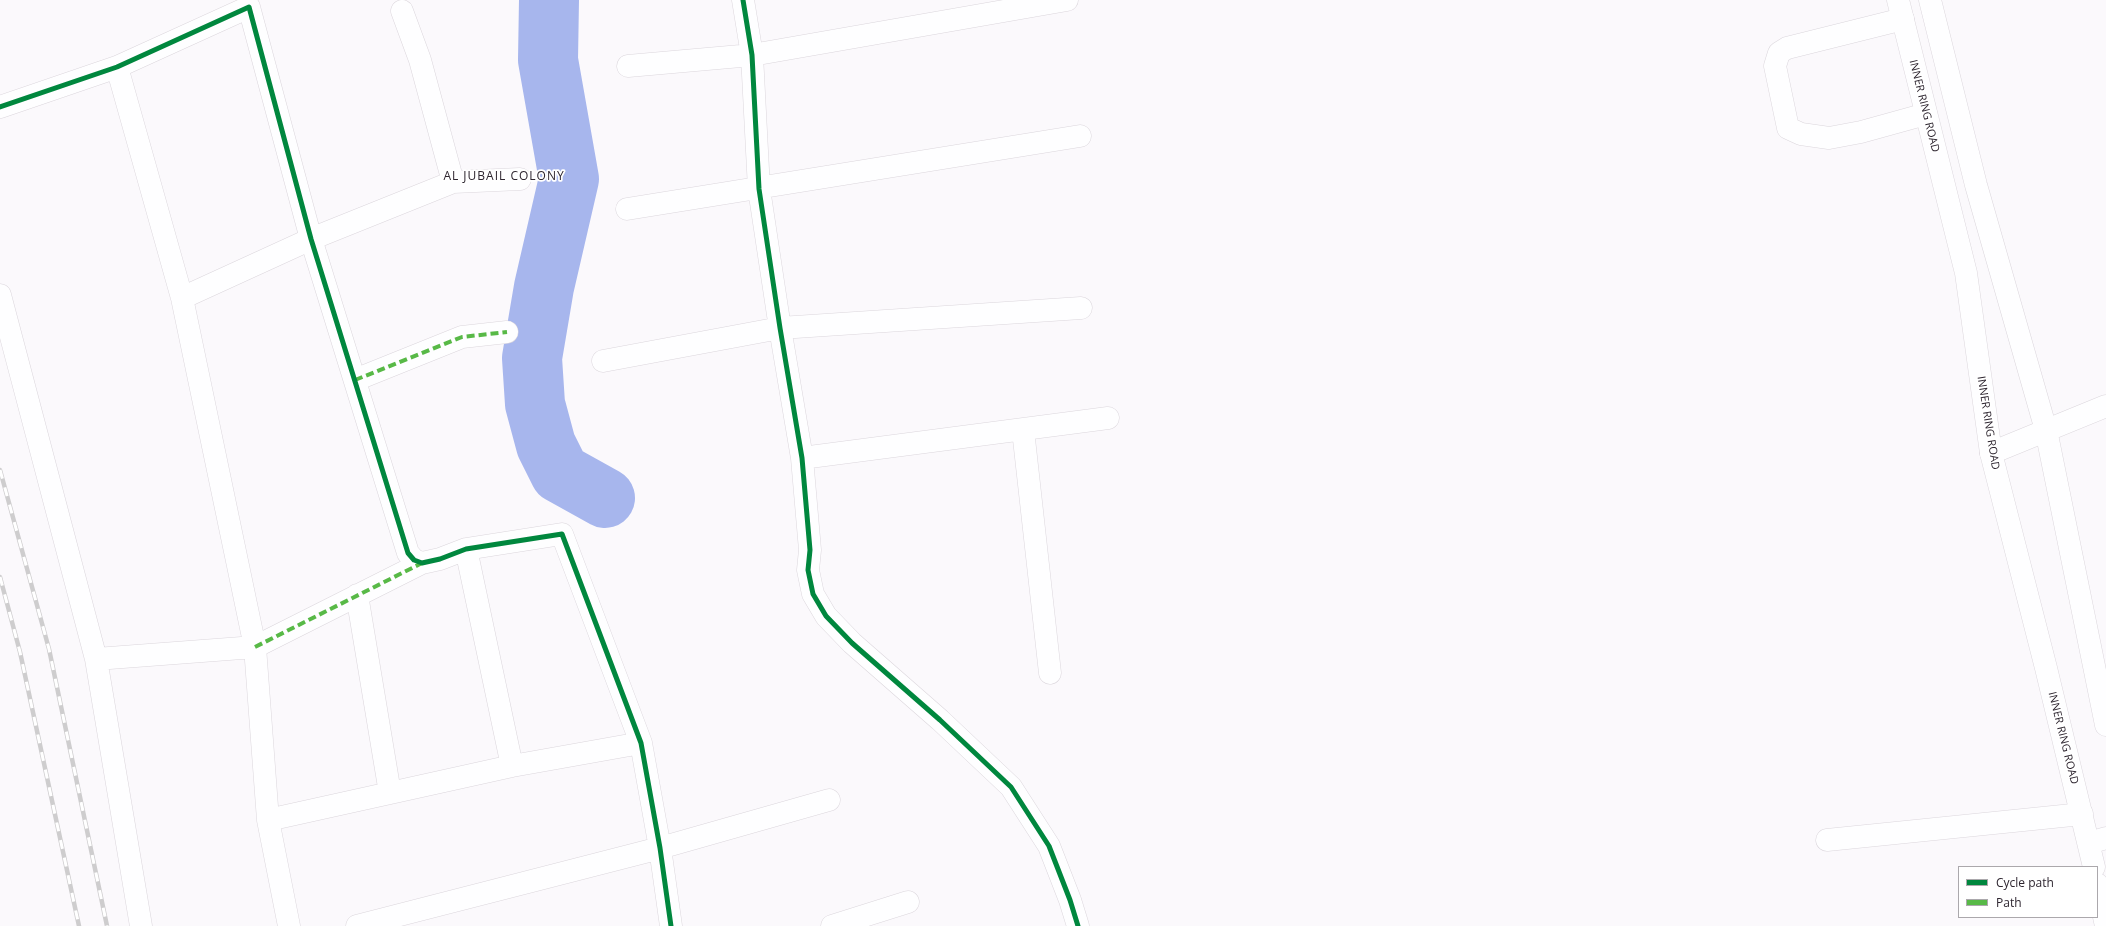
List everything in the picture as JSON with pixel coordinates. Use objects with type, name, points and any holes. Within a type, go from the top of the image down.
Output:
[{"type":"main road","points":[[743,0],[752,55],[759,189],[780,328],[802,458],[810,550],[808,570],[813,594],[826,616],[1011,787],[1049,846],[1070,900],[1078,926]]},
{"type":"main road","points":[[628,66],[752,55],[1067,0]]},
{"type":"main road","points":[[1930,0],[1976,185],[2046,430],[2106,725]]},
{"type":"main road","points":[[0,107],[117,67],[254,4],[311,240],[408,553],[414,560],[422,563]]},
{"type":"main road","points":[[1900,10],[1787,48],[1779,53],[1775,66],[1788,128],[1801,134],[1830,138],[1861,132],[1926,114]]},
{"type":"main road","name":"INNER RING ROAD","points":[[1900,10],[1966,273],[1991,453],[2082,814],[2097,840],[2094,866]]},
{"type":"main road","points":[[402,11],[420,60],[453,182]]},
{"type":"main road","points":[[117,67],[182,298],[255,647],[268,820],[289,926]]},
{"type":"main road","points":[[627,209],[759,189],[1080,136]]},
{"type":"main road","points":[[182,298],[311,240],[453,182],[520,179]]},
{"type":"main road","points":[[0,295],[96,659],[141,926]]},
{"type":"main road","points":[[603,361],[780,328],[1081,308]]},
{"type":"main road","points":[[355,380],[462,337],[507,332]]},
{"type":"main road","points":[[1991,453],[2106,406]]},
{"type":"main road","points":[[802,458],[1108,418]]},
{"type":"main road","points":[[1023,430],[1050,673]]},
{"type":"main road","points":[[96,659],[255,647],[422,563],[440,559],[466,549],[562,534],[641,743],[660,848],[671,926]]},
{"type":"main road","points":[[466,549],[512,766]]},
{"type":"main road","points":[[357,596],[390,793]]},
{"type":"main road","points":[[268,820],[512,766],[641,743]]},
{"type":"main road","points":[[356,926],[660,848],[829,800]]},
{"type":"main road","points":[[1827,840],[2082,814]]},
{"type":"main road","points":[[2098,889],[2106,926]]},
{"type":"main road","points":[[832,926],[908,902]]},
{"type":"waterway","points":[[549,0],[548,60],[569,179],[544,287],[532,358],[535,404],[546,445],[560,473],[605,498]]},
{"type":"railway","points":[[0,470],[49,649],[107,926]]},
{"type":"railway","points":[[0,577],[20,652],[79,926]]},
{"type":"marked path","points":[[355,380],[462,337],[507,332]]},
{"type":"marked path","points":[[255,647],[422,563]]},
{"type":"cycle path","points":[[743,0],[752,55],[759,189],[780,328],[802,458],[810,550],[808,570],[813,594],[826,616],[852,643],[940,720],[1011,787],[1049,846],[1070,900],[1078,926]]},
{"type":"cycle path","points":[[0,107],[117,67],[249,7],[311,239],[408,553],[414,560],[422,563],[440,559],[466,549],[562,534],[641,743],[660,848],[671,926]]},
{"type":"district","name":"AL JUBAIL COLONY","points":[[504,177]]}]
